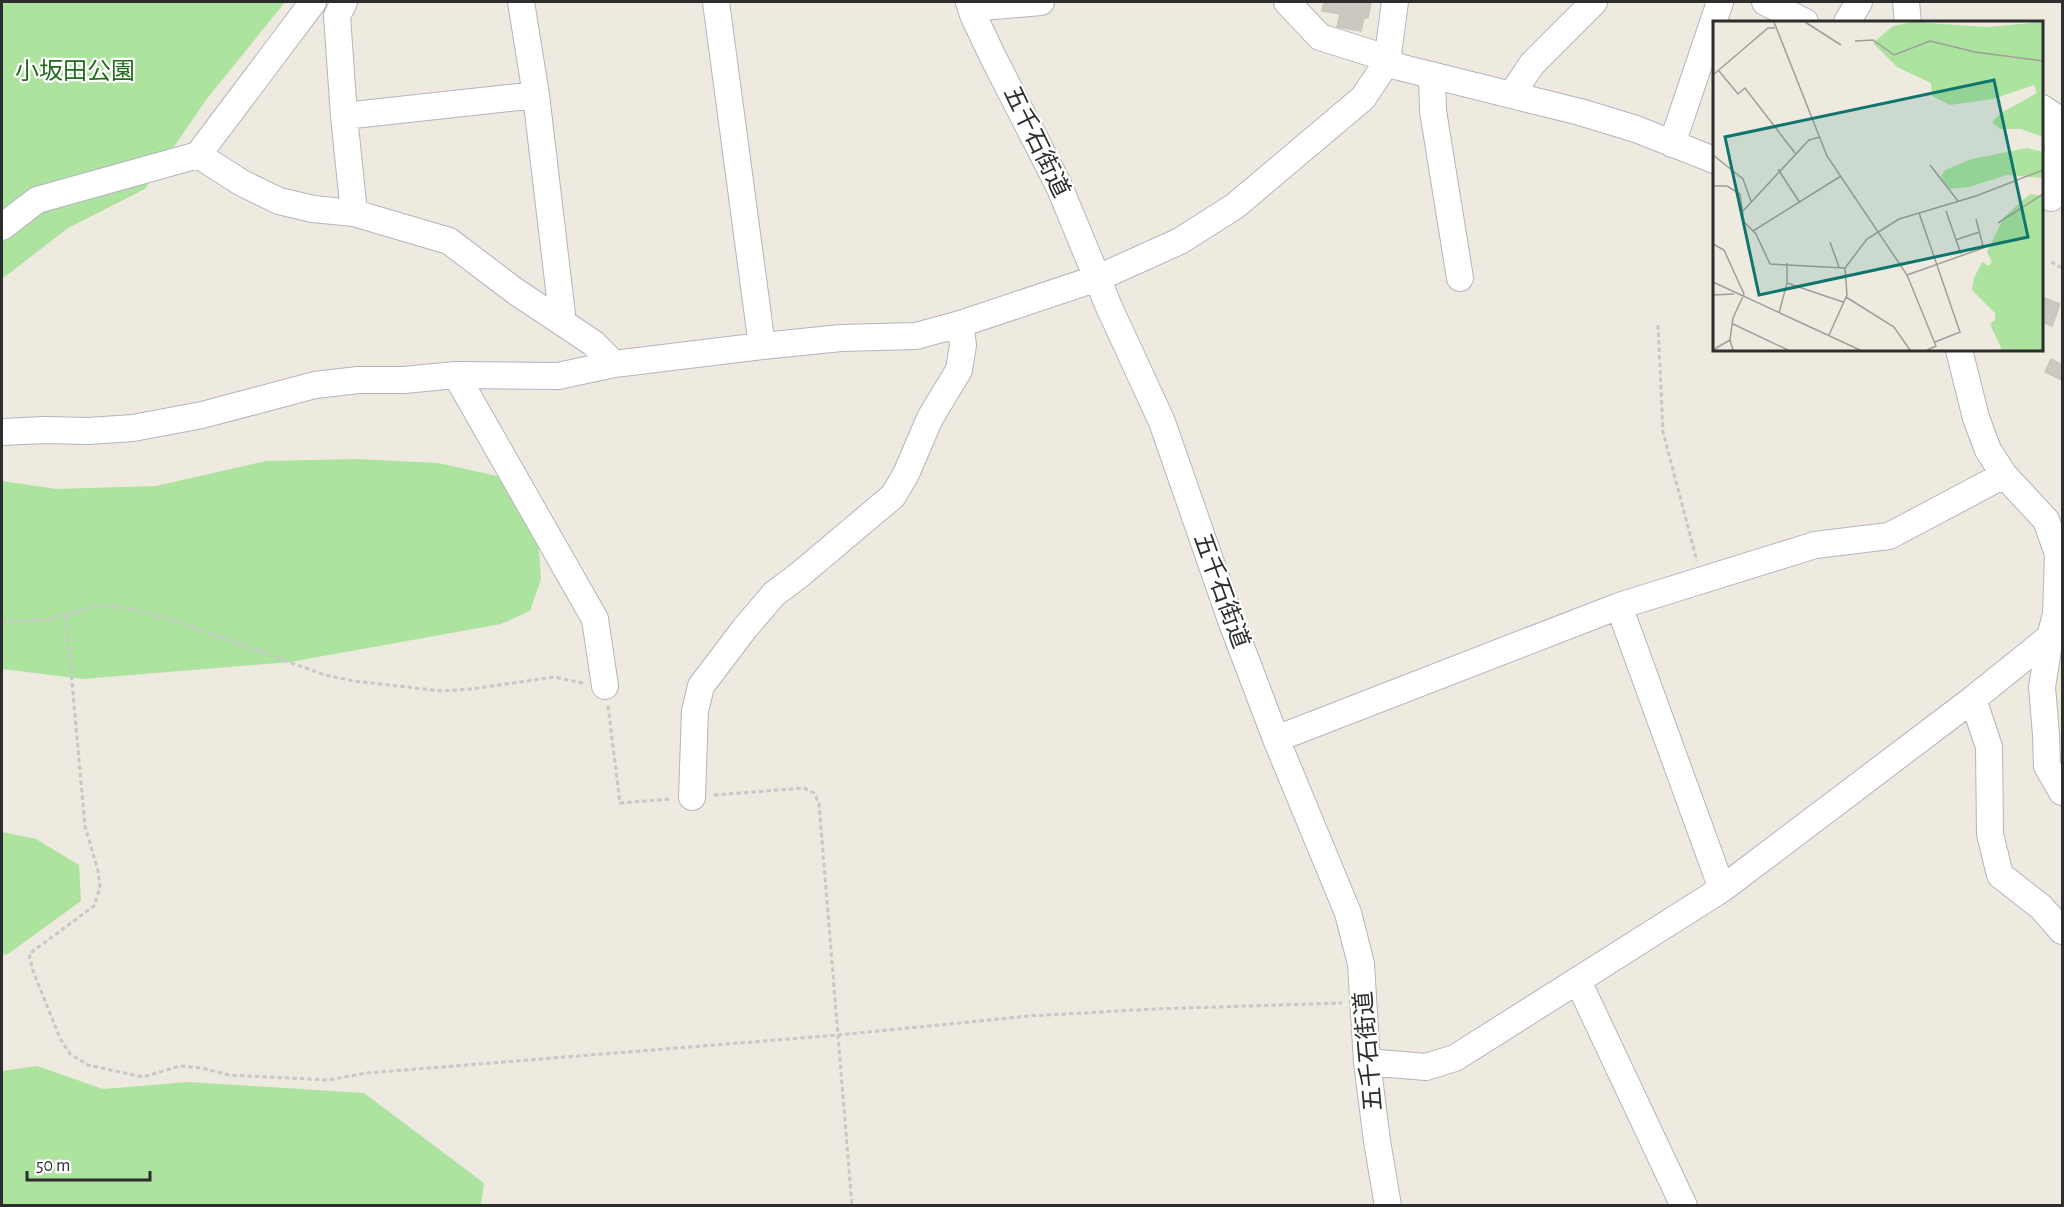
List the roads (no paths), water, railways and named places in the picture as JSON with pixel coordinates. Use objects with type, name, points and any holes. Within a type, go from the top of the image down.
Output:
[{"type":"street","points":[[2,227],[37,200],[198,155],[314,2]]},
{"type":"street","points":[[521,2],[536,95],[563,323]]},
{"type":"street","points":[[716,2],[762,346]]},
{"type":"street","points":[[970,5],[1041,2]]},
{"type":"street","points":[[1287,2],[1320,37],[1377,55],[1399,67],[1580,112],[1636,129],[1713,160]]},
{"type":"street","points":[[2,432],[133,428],[202,415],[315,385],[358,380],[404,380],[456,375],[558,376],[615,364],[762,346],[841,338],[916,336],[960,324],[1098,278],[1180,241],[1235,206],[1363,98],[1387,62],[1395,2]]},
{"type":"street","points":[[1512,94],[1532,64],[1594,2]]},
{"type":"street","points":[[1714,21],[1720,2]]},
{"type":"street","points":[[1765,2],[1803,21]]},
{"type":"street","points":[[1848,21],[1858,2]]},
{"type":"street","points":[[1906,2],[1908,21]]},
{"type":"street","points":[[341,3],[337,16],[354,213]]},
{"type":"street","name":"五千石街道","points":[[970,5],[993,57],[1059,186],[1162,422],[1232,623],[1276,739],[1348,913],[1361,964],[1367,1062],[1388,1206]]},
{"type":"street","points":[[1672,144],[1713,23]]},
{"type":"street","points":[[1432,75],[1433,111],[1460,279]]},
{"type":"street","points":[[344,116],[536,95]]},
{"type":"street","points":[[2043,109],[2054,116],[2058,148],[2052,198]]},
{"type":"street","points":[[198,155],[242,183],[279,201],[354,213],[449,240],[515,291],[593,343],[615,364]]},
{"type":"street","points":[[692,797],[695,711],[701,687],[774,594],[893,496],[906,474],[930,418],[959,370],[963,345],[960,324]]},
{"type":"street","points":[[1959,351],[1976,418],[1988,450],[2004,476],[2046,520],[2058,554],[2056,614],[2042,687],[2047,766],[2062,792]]},
{"type":"street","points":[[456,375],[595,620],[605,686]]},
{"type":"street","points":[[1276,739],[1619,606],[1815,545],[1889,536],[2004,476]]},
{"type":"street","points":[[1619,606],[1722,890]]},
{"type":"street","points":[[1367,1062],[1426,1066],[1455,1058],[1722,890],[2050,637]]},
{"type":"street","points":[[1972,699],[1989,747],[1990,834],[2000,875],[2041,907],[2062,931]]},
{"type":"street","points":[[1578,981],[1684,1206]]},
{"type":"park label","name":"小坂田公園","points":[[75,72]]}]
